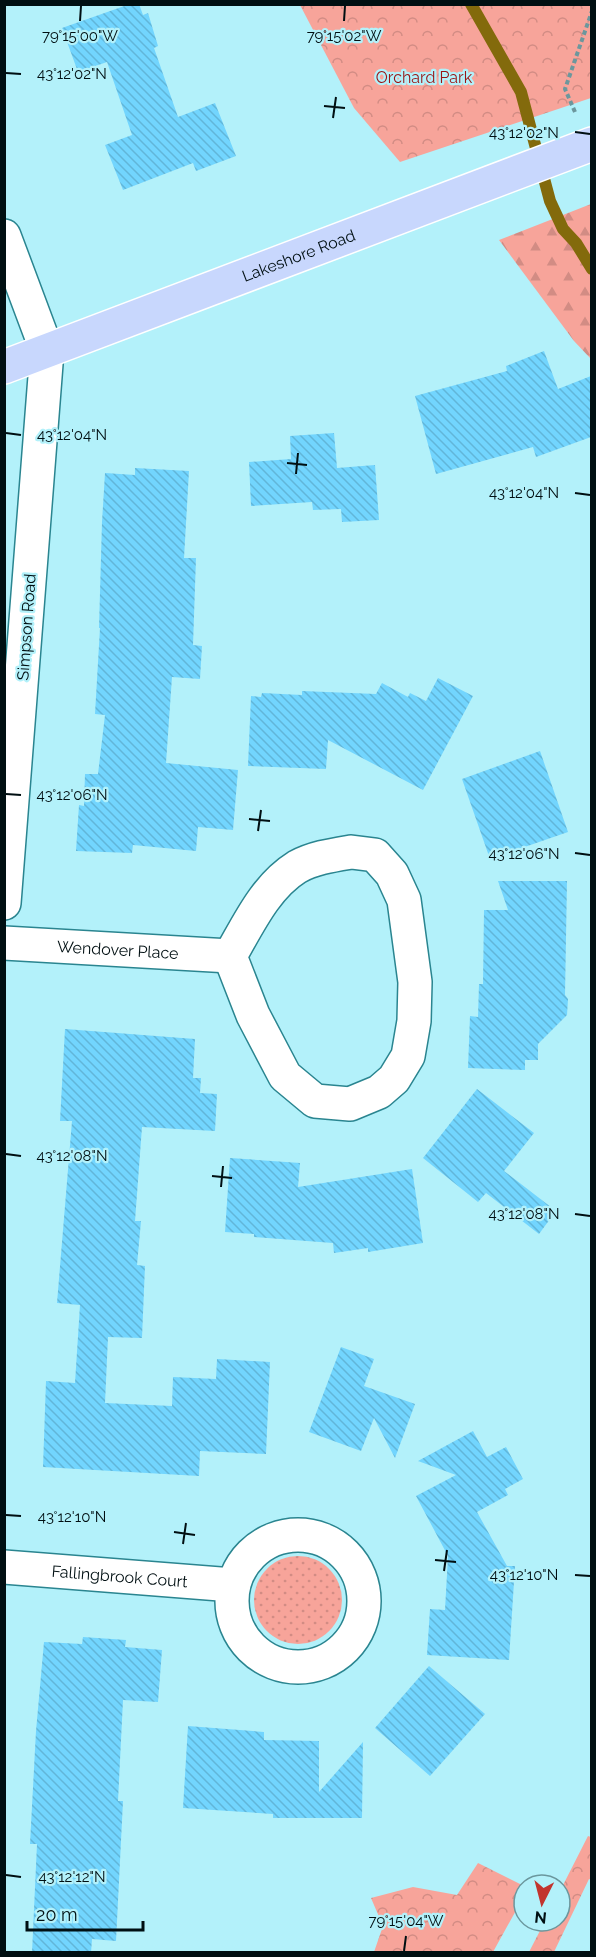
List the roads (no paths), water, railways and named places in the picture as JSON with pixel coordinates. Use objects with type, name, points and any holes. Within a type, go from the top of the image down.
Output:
[{"type":"main road","name":"Lakeshore Road","points":[[4,367],[582,148]]},
{"type":"street","points":[[4,236],[46,351]]},
{"type":"street","name":"Simpson Road","points":[[4,903],[46,351]]},
{"type":"street","points":[[351,852],[375,855],[392,874],[404,900],[415,982],[414,1021],[408,1056],[394,1079],[379,1092],[350,1104],[315,1101],[285,1076],[253,1015],[230,956],[270,890],[297,867],[323,856],[351,852]]},
{"type":"street","name":"Wendover Place","points":[[4,943],[230,956]]},
{"type":"street","points":[[294,1534],[315,1536],[334,1545],[350,1559],[361,1577],[365,1597],[363,1619],[353,1640],[337,1655],[316,1666],[293,1668],[261,1655],[252,1648],[238,1630],[232,1607],[233,1585],[241,1566],[255,1550],[273,1539],[294,1534]]},
{"type":"street","name":"Fallingbrook Court","points":[[4,1567],[233,1585]]},
{"type":"waterway","points":[[471,4],[521,92],[550,201],[563,229],[576,243],[592,269]]},
{"type":"park label","name":"Orchard Park","points":[[424,77]]}]
